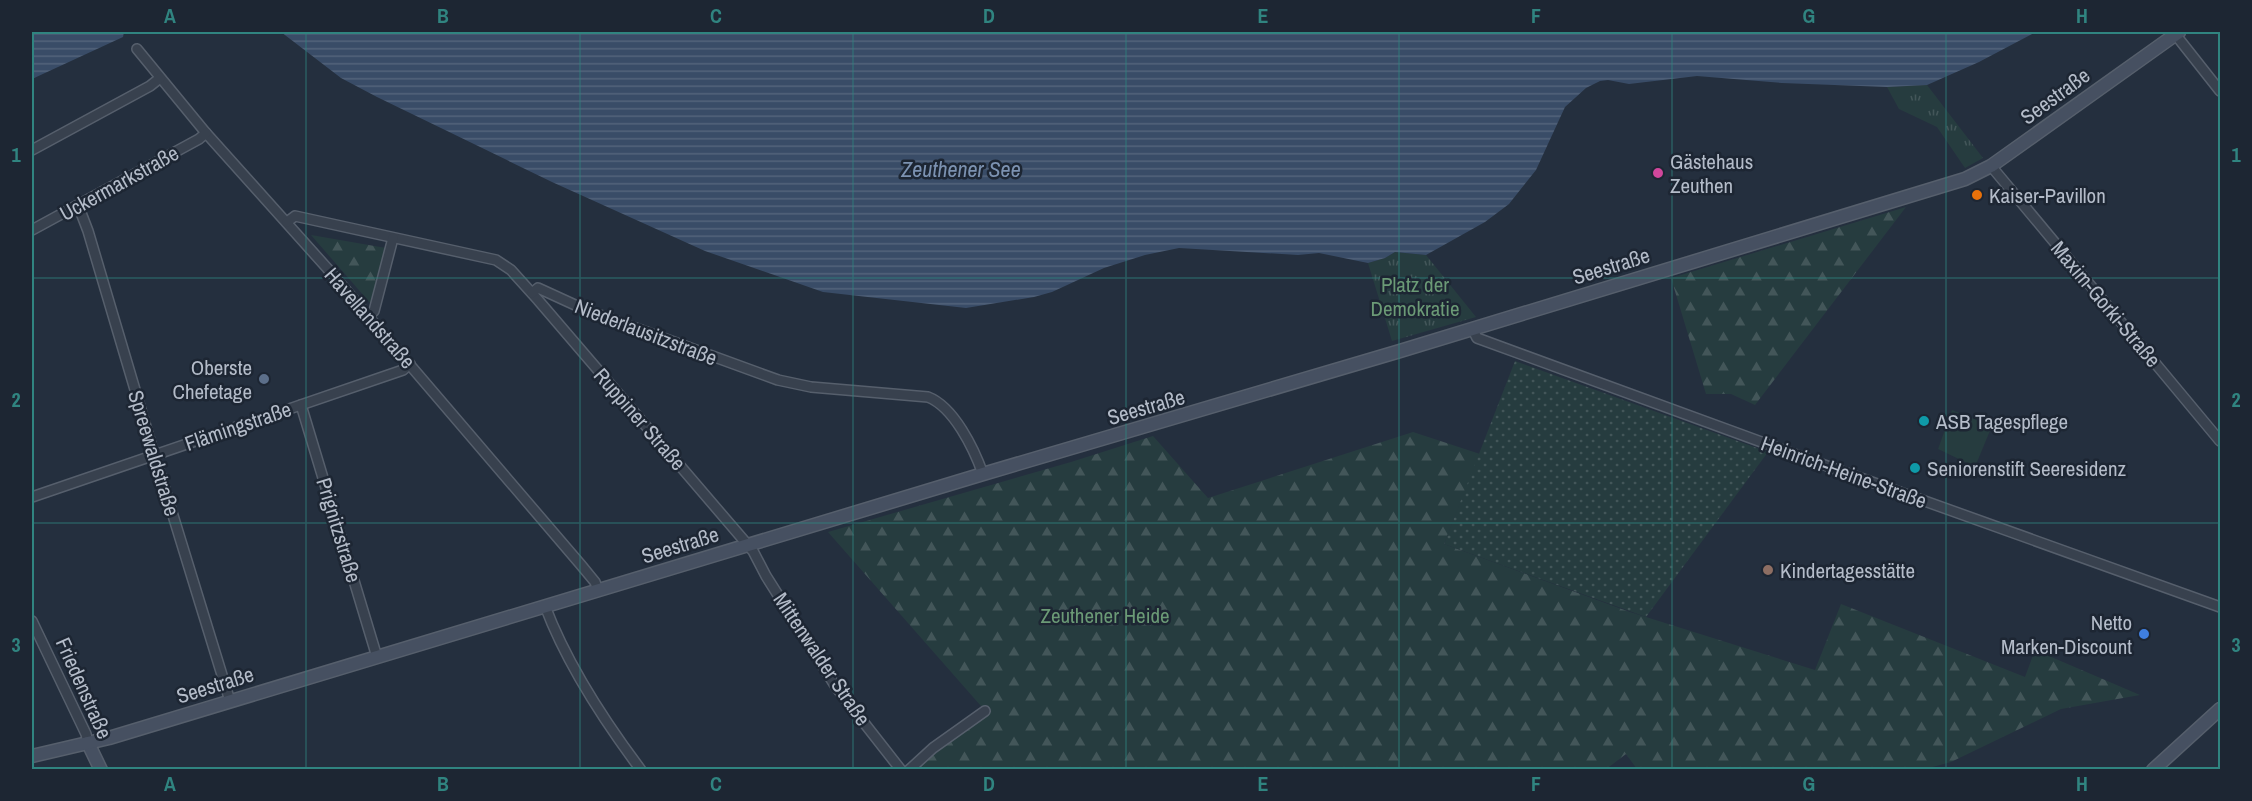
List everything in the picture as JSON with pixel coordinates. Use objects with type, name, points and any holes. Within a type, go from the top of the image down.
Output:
[{"type":"main road","name":"Seestraße","points":[[32,756],[88,743],[983,474],[1473,330],[1965,179],[1991,166],[2177,33]]},
{"type":"main road","points":[[2153,770],[2220,709]]},
{"type":"main road","name":"Friedenstraße","points":[[88,743],[101,770]]},
{"type":"street","points":[[2177,33],[2220,91]]},
{"type":"street","name":"Havellandstraße","points":[[137,49],[206,133],[369,316],[593,578],[598,590]]},
{"type":"street","points":[[32,150],[150,86],[160,78]]},
{"type":"street","name":"Uckermarkstraße","points":[[32,230],[199,139],[206,133]]},
{"type":"street","name":"Maxim-Gorki-Straße","points":[[1991,166],[2220,441]]},
{"type":"street","name":"Spreewaldstraße","points":[[78,205],[86,224],[230,701]]},
{"type":"street","points":[[287,222],[295,216],[496,260],[511,270],[532,293]]},
{"type":"street","points":[[369,316],[374,311],[393,238]]},
{"type":"street","name":"Niederlausitzstraße","points":[[532,293],[538,288],[586,310],[778,380],[811,387],[928,398],[940,402],[968,442],[983,474]]},
{"type":"street","name":"Ruppiner Straße","points":[[532,293],[748,545]]},
{"type":"street","name":"Heinrich-Heine-Straße","points":[[1473,330],[1475,336],[1484,341],[2220,607]]},
{"type":"street","name":"Flämingstraße","points":[[32,497],[403,370],[410,364]]},
{"type":"street","name":"Prignitzstraße","points":[[301,405],[377,657]]},
{"type":"street","name":"Mittenwalder Straße","points":[[748,545],[836,687],[902,770]]},
{"type":"street","points":[[545,606],[587,689],[606,721],[641,770]]},
{"type":"street","name":"Friedenstraße","points":[[32,621],[86,734],[88,743]]},
{"type":"street","points":[[909,770],[933,748],[985,711]]},
{"type":"green space","points":[[1927,85],[1983,158],[1965,168],[1937,127],[1899,109],[1887,87]]},
{"type":"green space","points":[[1906,207],[1755,405],[1731,394],[1706,394],[1671,278]]},
{"type":"green space","points":[[311,235],[386,248],[371,304]]},
{"type":"green space","name":"Platz der Demokratie","points":[[1395,252],[1426,255],[1476,317],[1392,341],[1368,263]]},
{"type":"green space","points":[[1515,361],[1768,452],[1646,617],[1444,544]]},
{"type":"green space","points":[[1952,410],[1992,426],[1975,467],[1938,449]]},
{"type":"green space","name":"Zeuthener Heide","points":[[1413,432],[1480,454],[1444,544],[1630,612],[1815,670],[1841,604],[2025,677],[2035,650],[2140,695],[2061,709],[1951,762],[1925,769],[1637,769],[1626,754],[1605,770],[915,769],[988,714],[828,532],[1153,436],[1208,498]]},
{"type":"water","points":[[32,32],[124,32],[123,37],[32,79]]},
{"type":"water","name":"Zeuthener See","points":[[281,32],[2036,32],[1979,62],[1927,85],[1887,87],[1782,83],[1697,76],[1629,84],[1608,80],[1600,81],[1586,88],[1565,107],[1536,170],[1509,204],[1485,222],[1426,255],[1395,252],[1368,263],[1319,253],[1298,255],[1179,248],[1145,255],[1104,268],[1052,292],[966,308],[823,292],[705,251],[552,182],[377,97],[341,78]]},
{"type":"place","name":"Gästehaus Zeuthen","points":[[1658,173]]},
{"type":"place","name":"Kaiser-Pavillon","points":[[1977,195]]},
{"type":"place","name":"Oberste Chefetage","points":[[264,379]]},
{"type":"place","name":"ASB Tagespflege","points":[[1924,421]]},
{"type":"place","name":"Seniorenstift Seeresidenz","points":[[1915,468]]},
{"type":"place","name":"Kindertagesstätte","points":[[1768,570]]},
{"type":"place","name":"Netto Marken-Discount","points":[[2144,634]]}]
